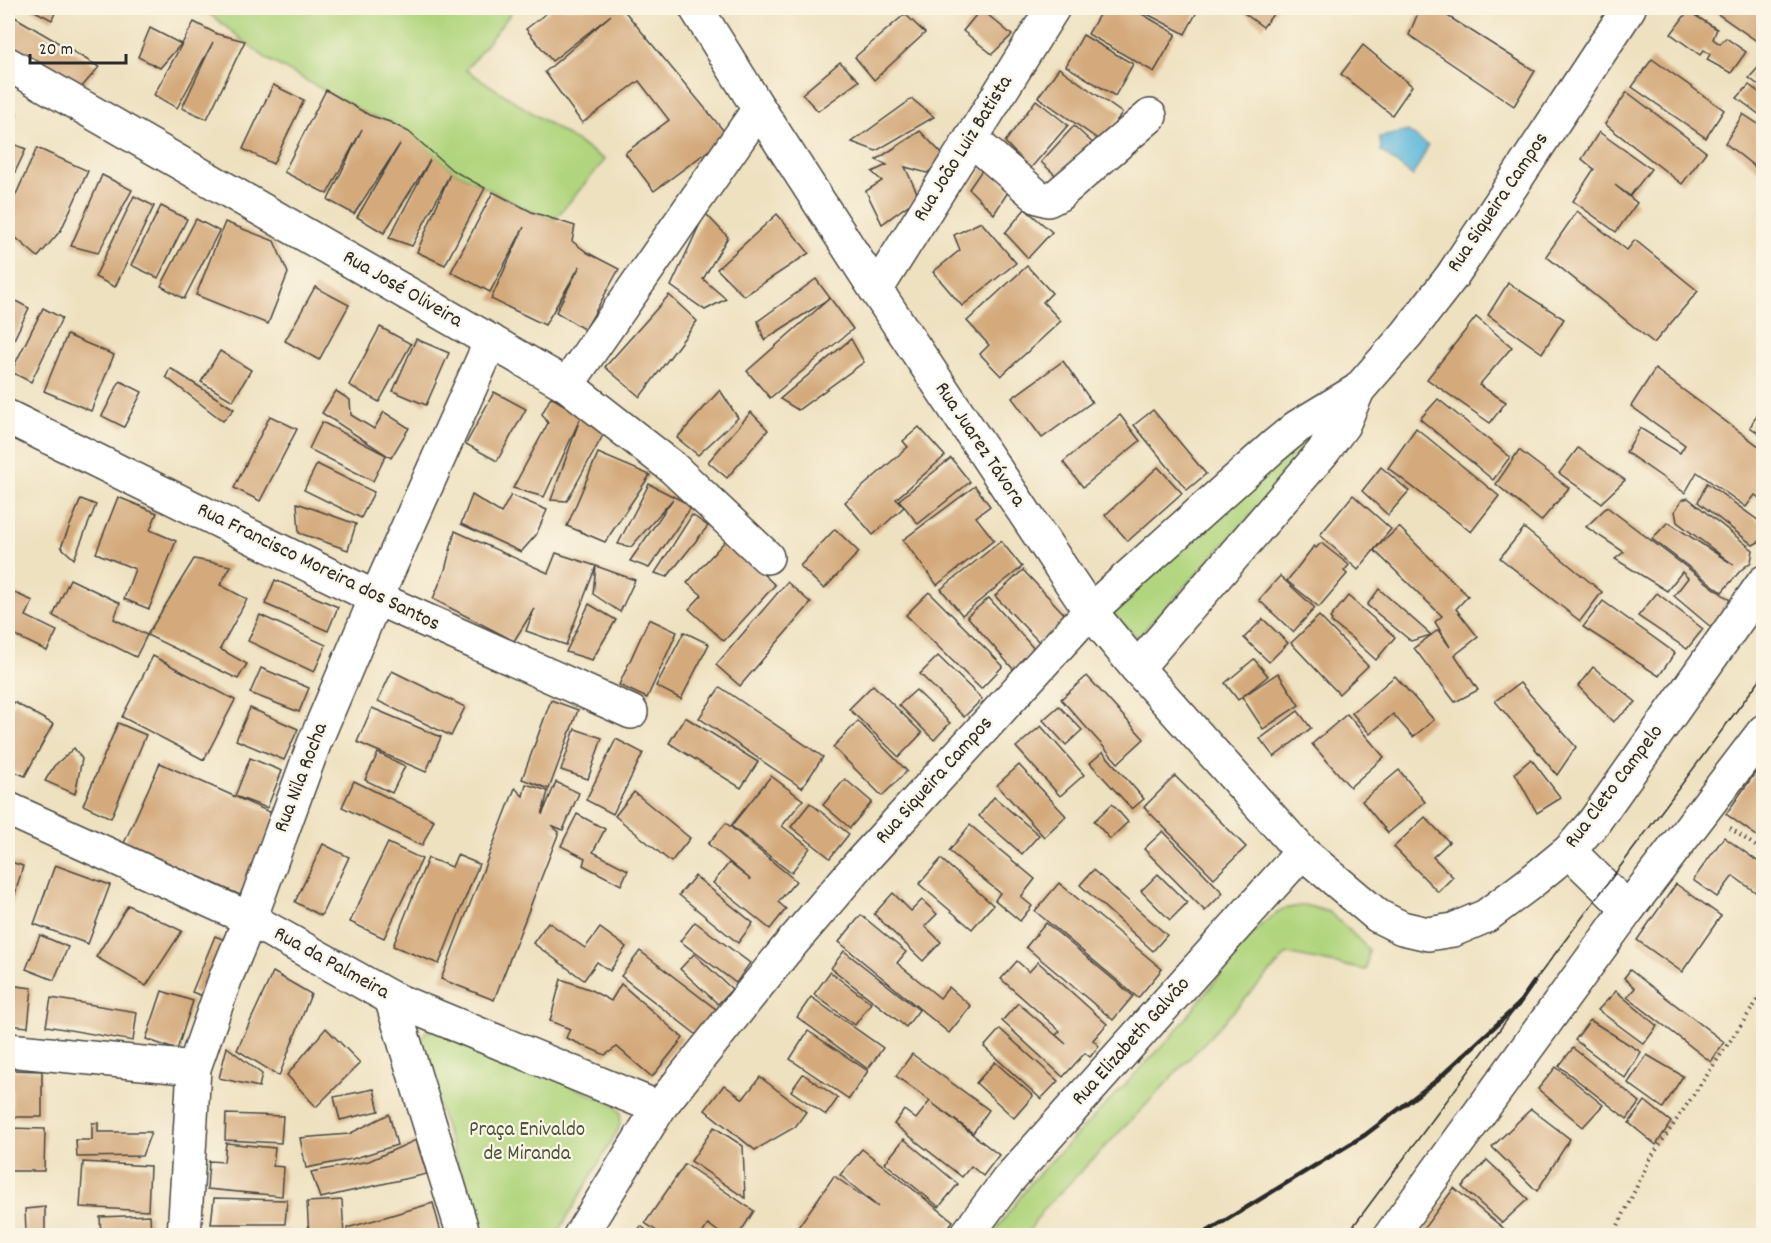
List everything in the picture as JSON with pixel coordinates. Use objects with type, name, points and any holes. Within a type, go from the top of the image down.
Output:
[{"type":"street","name":"Rua Juarez Távora","points":[[696,8],[876,290],[1090,611],[1137,668],[1302,852]]},
{"type":"street","name":"Rua João Luiz Batista","points":[[876,290],[1053,8]]},
{"type":"street","name":"Rua Siqueira Campos","points":[[580,1236],[659,1108],[785,951],[855,870],[1090,611],[1297,427],[1358,390],[1407,334],[1452,276],[1629,8]]},
{"type":"street","name":"Rua José Oliveira","points":[[8,64],[567,385],[672,467],[767,557]]},
{"type":"street","points":[[567,385],[759,109]]},
{"type":"street","points":[[971,139],[1038,196],[1048,200],[1058,195],[1150,116]]},
{"type":"street","name":"Rua Nila Rocha","points":[[184,1236],[194,1068],[314,744],[376,598],[492,341]]},
{"type":"street","name":"Rua Siqueira Campos","points":[[1137,668],[1322,453],[1343,425],[1358,390]]},
{"type":"street","name":"Rua Francisco Moreira dos Santos","points":[[8,417],[376,598],[631,712]]},
{"type":"street","name":"Rua Cleto Campelo","points":[[1302,852],[1378,916],[1402,928],[1428,934],[1453,930],[1486,916],[1569,851],[1593,822],[1764,582]]},
{"type":"street","points":[[1390,1236],[1628,909],[1764,731]]},
{"type":"street","name":"Rua da Palmeira","points":[[8,809],[250,919],[391,998],[659,1108]]},
{"type":"street","points":[[1569,851],[1628,909]]},
{"type":"street","name":"Rua Elizabeth Galvão","points":[[966,1236],[1008,1180],[1302,852]]},
{"type":"street","points":[[391,998],[464,1236]]},
{"type":"street","points":[[8,1050],[194,1068]]},
{"type":"path","points":[[1704,809],[1764,852]]},
{"type":"path","points":[[1613,1236],[1650,1159],[1764,991]]},
{"type":"green space","points":[[202,8],[515,8],[466,70],[605,160],[555,219],[532,212],[452,170],[408,132],[390,122],[369,115],[267,59]]},
{"type":"green space","points":[[1319,426],[1329,432],[1137,638],[1106,607]]},
{"type":"green space","points":[[1305,905],[1329,912],[1369,950],[1366,970],[1287,954],[1145,1106],[1045,1208],[1026,1235],[992,1235],[1033,1180],[1173,1035],[1263,923],[1283,909]]},
{"type":"green space","name":"Praça Enivaldo de Miranda","points":[[433,1026],[613,1104],[621,1113],[619,1128],[557,1235],[481,1235],[418,1044]]},
{"type":"water","points":[[1408,131],[1428,146],[1413,176],[1381,151],[1380,137]]},
{"type":"building","points":[[29,8],[57,8],[52,20]]},
{"type":"building","points":[[553,8],[622,8],[728,136],[654,191],[625,153],[669,120],[639,81],[582,123],[545,72],[611,15],[552,61],[526,29]]},
{"type":"building","points":[[1103,8],[1132,8],[1176,34],[1154,72],[1088,34]]},
{"type":"building","points":[[1136,8],[1199,8],[1185,34]]},
{"type":"building","points":[[1237,8],[1278,8],[1263,27]]},
{"type":"building","points":[[1420,8],[1435,8],[1535,71],[1514,106],[1409,35]]},
{"type":"building","points":[[1718,8],[1764,8],[1764,46],[1715,12]]},
{"type":"building","points":[[981,9],[1012,35],[992,54],[963,31]]},
{"type":"building","points":[[1688,11],[1717,29],[1713,39],[1720,44],[1726,38],[1746,52],[1731,73],[1707,60],[1710,54],[1704,50],[1700,55],[1671,34]]},
{"type":"building","points":[[8,13],[99,67],[80,89],[8,49]]},
{"type":"building","points":[[905,14],[925,33],[874,80],[855,57]]},
{"type":"building","points":[[194,22],[217,34],[245,41],[207,119],[182,108],[213,42],[177,108],[154,95]]},
{"type":"building","points":[[150,28],[181,44],[160,68],[138,57]]},
{"type":"building","points":[[1083,35],[1133,64],[1115,96],[1066,66]]},
{"type":"building","points":[[1363,45],[1412,86],[1392,115],[1341,74]]},
{"type":"building","points":[[1652,59],[1724,110],[1706,138],[1632,87]]},
{"type":"building","points":[[1764,61],[1764,89],[1749,78]]},
{"type":"building","points":[[840,62],[859,81],[818,111],[802,94]]},
{"type":"building","points":[[1059,68],[1122,113],[1102,142],[1038,97]]},
{"type":"building","points":[[273,85],[304,100],[273,164],[243,149]]},
{"type":"building","points":[[1749,85],[1764,96],[1764,118],[1737,98]]},
{"type":"building","points":[[326,90],[369,115],[409,132],[452,170],[485,188],[445,265],[417,252],[450,174],[412,246],[389,238],[430,160],[384,233],[357,217],[400,144],[354,214],[328,200],[362,129],[327,194],[284,172]]},
{"type":"building","points":[[1627,92],[1706,152],[1682,184],[1605,124]]},
{"type":"building","points":[[912,99],[934,117],[876,151],[852,142]]},
{"type":"building","points":[[1036,100],[1068,125],[1030,169],[1005,142]]},
{"type":"building","points":[[8,108],[17,114],[8,134]]},
{"type":"building","points":[[1743,114],[1764,128],[1764,174],[1725,143]]},
{"type":"building","points":[[1074,126],[1097,147],[1064,183],[1041,162]]},
{"type":"building","points":[[920,131],[946,158],[927,173],[905,167],[919,197],[882,224],[866,191],[882,181],[872,172],[887,165],[876,160]]},
{"type":"building","points":[[1599,132],[1651,169],[1630,196],[1615,185],[1637,203],[1616,232],[1573,201],[1594,169],[1582,159]]},
{"type":"building","points":[[8,142],[26,149],[8,187]]},
{"type":"building","points":[[37,148],[88,171],[61,230],[38,257],[8,231],[8,212]]},
{"type":"building","points":[[984,167],[1010,189],[994,214],[969,189]]},
{"type":"building","points":[[102,175],[132,190],[98,253],[71,246]]},
{"type":"building","points":[[493,192],[532,212],[575,226],[572,241],[588,253],[619,269],[585,330],[556,312],[580,266],[545,325],[491,299],[524,227],[490,292],[451,272]]},
{"type":"building","points":[[134,196],[154,206],[115,287],[95,277]]},
{"type":"building","points":[[161,206],[187,219],[158,278],[131,265]]},
{"type":"building","points":[[1025,209],[1052,232],[1028,258],[1005,233]]},
{"type":"building","points":[[1577,211],[1627,250],[1635,240],[1698,291],[1654,343],[1546,256]]},
{"type":"building","points":[[705,213],[728,237],[703,279],[726,299],[705,310],[671,286]]},
{"type":"building","points":[[777,214],[809,253],[744,296],[717,269]]},
{"type":"building","points":[[196,219],[219,231],[184,299],[161,286]]},
{"type":"building","points":[[225,222],[274,241],[288,273],[268,324],[196,295]]},
{"type":"building","points":[[981,222],[1016,263],[962,306],[933,272],[960,250],[954,235]]},
{"type":"building","points":[[1027,266],[1052,293],[1043,302],[1061,321],[1001,376],[980,354],[989,345],[967,321]]},
{"type":"building","points":[[816,279],[830,298],[764,340],[758,321]]},
{"type":"building","points":[[1508,283],[1564,319],[1542,353],[1488,315]]},
{"type":"building","points":[[315,287],[349,305],[319,360],[285,341]]},
{"type":"building","points":[[669,295],[697,321],[640,397],[605,367]]},
{"type":"building","points":[[8,297],[29,308],[8,352]]},
{"type":"building","points":[[830,298],[853,329],[770,398],[747,371]]},
{"type":"building","points":[[43,308],[62,318],[31,382],[11,372]]},
{"type":"building","points":[[1476,317],[1512,347],[1479,385],[1506,402],[1490,423],[1427,379]]},
{"type":"building","points":[[380,327],[411,344],[379,402],[349,385]]},
{"type":"building","points":[[67,335],[114,355],[91,411],[44,391]]},
{"type":"building","points":[[416,339],[449,353],[426,405],[393,391]]},
{"type":"building","points":[[851,339],[864,362],[798,410],[780,399]]},
{"type":"building","points":[[220,351],[251,370],[233,401],[201,382]]},
{"type":"building","points":[[1063,361],[1092,402],[1042,438],[1012,398]]},
{"type":"building","points":[[170,368],[234,409],[223,421],[166,377]]},
{"type":"building","points":[[1655,369],[1764,450],[1764,501],[1755,495],[1746,507],[1697,472],[1685,493],[1626,452],[1640,428],[1680,453],[1685,445],[1631,406]]},
{"type":"building","points":[[120,381],[142,392],[124,427],[102,416]]},
{"type":"building","points":[[720,390],[738,418],[698,455],[677,438]]},
{"type":"building","points":[[336,391],[350,400],[351,415],[374,429],[384,412],[409,428],[391,458],[322,413]]},
{"type":"building","points":[[494,392],[526,409],[497,461],[466,444]]},
{"type":"building","points":[[551,397],[582,416],[608,426],[567,501],[551,500],[580,419],[544,497],[513,488],[548,423],[542,414]]},
{"type":"building","points":[[1438,399],[1510,457],[1493,480],[1420,419]]},
{"type":"building","points":[[1764,403],[1764,437],[1750,427]]},
{"type":"building","points":[[1153,410],[1206,474],[1187,490],[1134,425]]},
{"type":"building","points":[[751,412],[768,430],[727,478],[708,462]]},
{"type":"building","points":[[1120,415],[1140,441],[1083,487],[1063,462]]},
{"type":"building","points":[[270,416],[297,429],[260,501],[234,488]]},
{"type":"building","points":[[322,422],[386,455],[373,481],[309,449]]},
{"type":"building","points":[[919,427],[945,456],[896,499],[904,507],[873,535],[845,502],[908,447],[903,441]]},
{"type":"building","points":[[1416,428],[1499,496],[1471,532],[1388,468]]},
{"type":"building","points":[[1578,448],[1625,480],[1601,503],[1559,473]]},
{"type":"building","points":[[1519,450],[1569,488],[1541,521],[1496,484]]},
{"type":"building","points":[[598,453],[650,475],[605,542],[567,526]]},
{"type":"building","points":[[951,458],[970,482],[918,524],[899,500]]},
{"type":"building","points":[[317,464],[374,492],[361,518],[304,490]]},
{"type":"building","points":[[1158,467],[1182,493],[1128,541],[1105,515]]},
{"type":"building","points":[[1381,467],[1409,491],[1388,515],[1362,491]]},
{"type":"building","points":[[1707,483],[1763,524],[1764,539],[1753,545],[1698,502]]},
{"type":"building","points":[[649,484],[692,506],[649,568],[630,561],[673,499],[631,547],[618,544]]},
{"type":"building","points":[[975,486],[990,506],[976,517],[994,540],[937,585],[903,540]]},
{"type":"building","points":[[472,495],[501,513],[511,495],[547,510],[536,535],[521,552],[461,524]]},
{"type":"building","points":[[1353,495],[1391,529],[1358,570],[1320,535]]},
{"type":"building","points":[[118,497],[157,513],[150,530],[176,541],[149,609],[124,599],[135,569],[96,553]]},
{"type":"building","points":[[1688,498],[1753,550],[1751,562],[1722,592],[1652,539],[1668,522],[1734,565],[1677,522],[1675,511],[1682,500]]},
{"type":"building","points":[[81,499],[96,505],[74,559],[61,547]]},
{"type":"building","points":[[297,503],[356,524],[348,550],[299,533]]},
{"type":"building","points":[[1607,507],[1731,601],[1712,628],[1674,596],[1688,578],[1682,572],[1667,591],[1615,559],[1624,552],[1586,527]]},
{"type":"building","points":[[692,515],[708,526],[667,577],[655,573]]},
{"type":"building","points":[[1399,527],[1468,596],[1456,609],[1478,637],[1455,655],[1478,690],[1455,702],[1414,648],[1438,630],[1450,647],[1435,622],[1442,616],[1374,550]]},
{"type":"building","points":[[1524,528],[1602,592],[1580,621],[1500,558]]},
{"type":"building","points":[[835,529],[859,552],[824,589],[800,566]]},
{"type":"building","points":[[455,531],[548,573],[556,553],[596,566],[566,645],[526,631],[534,609],[514,641],[433,599],[445,570]]},
{"type":"building","points":[[726,540],[775,585],[724,641],[689,609],[702,595],[687,583]]},
{"type":"building","points":[[1001,541],[1022,567],[962,615],[941,589]]},
{"type":"building","points":[[1321,543],[1349,565],[1344,571],[1347,574],[1319,607],[1287,581],[1314,546],[1316,548]]},
{"type":"building","points":[[194,559],[231,566],[220,585],[247,599],[220,649],[247,664],[238,679],[147,635]]},
{"type":"building","points":[[596,566],[635,580],[620,612],[593,594]]},
{"type":"building","points":[[1023,570],[1068,618],[1041,644],[995,596]]},
{"type":"building","points":[[1280,576],[1315,608],[1293,632],[1259,600]]},
{"type":"building","points":[[70,579],[120,603],[114,619],[147,635],[136,657],[53,616]]},
{"type":"building","points":[[275,580],[338,607],[328,631],[265,604]]},
{"type":"building","points":[[787,582],[811,603],[740,686],[716,665]]},
{"type":"building","points":[[1379,589],[1431,635],[1411,641],[1367,605]]},
{"type":"building","points":[[8,590],[33,601],[26,616],[57,631],[47,651],[8,632]]},
{"type":"building","points":[[929,592],[1003,666],[981,689],[906,615]]},
{"type":"building","points":[[1657,593],[1703,629],[1687,649],[1638,616]]},
{"type":"building","points":[[1348,596],[1395,637],[1376,660],[1331,622],[1330,618]]},
{"type":"building","points":[[989,598],[1035,650],[1013,669],[967,616]]},
{"type":"building","points":[[1603,601],[1675,653],[1659,676],[1583,627]]},
{"type":"building","points":[[589,604],[616,620],[592,660],[566,652]]},
{"type":"building","points":[[260,615],[326,645],[314,672],[248,641]]},
{"type":"building","points":[[1319,616],[1368,666],[1339,694],[1291,643]]},
{"type":"building","points":[[649,619],[677,632],[647,698],[619,685]]},
{"type":"building","points":[[1263,619],[1288,643],[1269,662],[1244,638]]},
{"type":"building","points":[[684,632],[709,644],[681,699],[656,686]]},
{"type":"building","points":[[153,656],[235,700],[204,760],[122,717]]},
{"type":"building","points":[[938,656],[982,699],[964,717],[920,674]]},
{"type":"building","points":[[1254,659],[1268,676],[1238,700],[1225,683]]},
{"type":"building","points":[[1593,667],[1636,702],[1613,722],[1578,686]]},
{"type":"building","points":[[261,668],[309,688],[299,712],[250,693]]},
{"type":"building","points":[[392,671],[465,707],[451,736],[378,701]]},
{"type":"building","points":[[1278,673],[1299,705],[1263,729],[1242,697]]},
{"type":"building","points":[[1087,676],[1144,739],[1118,763],[1061,699]]},
{"type":"building","points":[[1395,676],[1434,720],[1413,737],[1393,714],[1370,734],[1352,713]]},
{"type":"building","points":[[1520,683],[1576,747],[1557,775],[1495,701]]},
{"type":"building","points":[[873,685],[922,733],[899,757],[849,709]]},
{"type":"building","points":[[720,687],[823,757],[802,788],[699,718]]},
{"type":"building","points":[[916,690],[950,723],[934,740],[899,705]]},
{"type":"building","points":[[551,700],[578,710],[549,789],[522,779]]},
{"type":"building","points":[[14,702],[53,724],[25,776],[8,769],[8,714]]},
{"type":"building","points":[[1059,706],[1082,730],[1066,745],[1043,720]]},
{"type":"building","points":[[250,708],[298,729],[284,760],[236,740]]},
{"type":"building","points":[[372,708],[441,737],[426,772],[357,742]]},
{"type":"building","points":[[1298,711],[1311,728],[1274,757],[1260,739]]},
{"type":"building","points":[[1347,714],[1384,757],[1350,787],[1312,744]]},
{"type":"building","points":[[685,717],[758,762],[741,788],[669,743]]},
{"type":"building","points":[[858,721],[907,771],[882,796],[833,747]]},
{"type":"building","points":[[118,723],[146,735],[111,818],[83,805]]},
{"type":"building","points":[[1041,726],[1084,775],[1060,796],[1016,747]]},
{"type":"building","points":[[575,729],[602,738],[588,779],[561,770]]},
{"type":"building","points":[[616,739],[643,753],[613,814],[586,800]]},
{"type":"building","points":[[74,748],[82,759],[75,794],[45,781],[54,766]]},
{"type":"building","points":[[1103,752],[1144,799],[1132,809],[1090,763]]},
{"type":"building","points":[[378,753],[405,766],[392,793],[365,780]]},
{"type":"building","points":[[250,758],[282,771],[267,808],[235,796]]},
{"type":"building","points":[[1531,759],[1561,798],[1537,813],[1515,773]]},
{"type":"building","points":[[160,763],[276,815],[240,895],[124,843]]},
{"type":"building","points":[[1019,765],[1066,816],[1044,837],[997,785]]},
{"type":"building","points":[[1399,770],[1425,802],[1388,833],[1362,801]]},
{"type":"building","points":[[1755,773],[1764,778],[1764,841],[1726,814]]},
{"type":"building","points":[[771,776],[803,800],[782,826],[810,848],[791,873],[731,826]]},
{"type":"building","points":[[1175,776],[1246,847],[1214,878],[1144,807]]},
{"type":"building","points":[[845,779],[872,802],[850,828],[823,805]]},
{"type":"building","points":[[354,781],[434,820],[422,846],[342,807]]},
{"type":"building","points":[[556,782],[579,793],[563,830],[551,825],[559,832],[494,1000],[441,979],[515,788],[523,796],[526,784],[548,791],[542,815]]},
{"type":"building","points":[[634,792],[690,838],[671,862],[615,816]]},
{"type":"building","points":[[994,797],[1039,835],[1022,854],[979,816]]},
{"type":"building","points":[[810,803],[849,834],[830,858],[791,827]]},
{"type":"building","points":[[1112,804],[1128,822],[1110,839],[1094,821]]},
{"type":"building","points":[[577,814],[605,829],[593,852],[628,870],[621,885],[583,865],[585,858],[561,846]]},
{"type":"building","points":[[1425,817],[1449,842],[1433,857],[1453,877],[1438,892],[1394,847]]},
{"type":"building","points":[[726,823],[796,881],[778,902],[786,909],[770,929],[713,883],[729,863],[751,880],[708,844]]},
{"type":"building","points":[[970,825],[1035,879],[1021,897],[1032,906],[1020,921],[995,900],[1000,893],[949,851]]},
{"type":"building","points":[[1163,831],[1223,893],[1205,911],[1144,849]]},
{"type":"building","points":[[1724,837],[1764,866],[1764,892],[1761,896],[1733,876],[1717,897],[1693,880]]},
{"type":"building","points":[[388,843],[422,859],[384,938],[350,922]]},
{"type":"building","points":[[323,844],[349,857],[321,916],[295,902]]},
{"type":"building","points":[[457,855],[479,864],[439,964],[393,946],[428,858],[452,867]]},
{"type":"building","points":[[941,859],[993,905],[972,929],[919,884]]},
{"type":"building","points":[[8,861],[23,866],[10,912],[8,911]]},
{"type":"building","points":[[55,865],[110,885],[88,944],[34,924]]},
{"type":"building","points":[[1093,870],[1167,935],[1153,951],[1080,885]]},
{"type":"building","points":[[1158,874],[1187,903],[1170,920],[1141,891]]},
{"type":"building","points":[[695,876],[753,923],[738,943],[679,895]]},
{"type":"building","points":[[1059,883],[1162,969],[1138,998],[1035,911]]},
{"type":"building","points":[[1676,884],[1721,916],[1682,972],[1637,940]]},
{"type":"building","points":[[893,893],[911,911],[922,900],[937,914],[925,926],[941,942],[923,961],[874,914]]},
{"type":"building","points":[[128,905],[182,931],[146,986],[96,957]]},
{"type":"building","points":[[861,915],[906,952],[897,963],[940,998],[949,987],[971,1006],[949,1033],[839,942]]},
{"type":"building","points":[[548,922],[585,948],[600,928],[626,947],[610,971],[597,962],[584,980],[533,943]]},
{"type":"building","points":[[695,922],[750,963],[736,983],[680,941]]},
{"type":"building","points":[[1046,923],[1133,996],[1113,1020],[1026,947]]},
{"type":"building","points":[[40,935],[68,947],[54,980],[26,969]]},
{"type":"building","points":[[215,936],[237,945],[215,1001],[192,992]]},
{"type":"building","points":[[640,951],[717,1010],[697,1035],[621,976]]},
{"type":"building","points":[[844,951],[919,1010],[906,1027],[831,968]]},
{"type":"building","points":[[694,954],[732,989],[718,1004],[680,969]]},
{"type":"building","points":[[1017,961],[1029,972],[1038,962],[1107,1024],[1093,1040],[1099,1046],[1090,1057],[1085,1053],[1063,1077],[1002,1021],[1018,1003],[1066,1044],[1056,1035],[1060,1031],[1001,979]]},
{"type":"building","points":[[1630,970],[1724,1042],[1711,1062],[1627,997],[1635,988],[1624,978]]},
{"type":"building","points":[[273,972],[311,994],[279,1076],[237,1050]]},
{"type":"building","points":[[830,972],[871,1003],[855,1025],[814,994]]},
{"type":"building","points":[[561,979],[589,989],[611,1001],[621,984],[683,1038],[652,1077],[617,1047],[605,1055],[566,1038],[570,1029],[550,1021]]},
{"type":"building","points":[[8,985],[32,988],[28,1027],[8,1025]]},
{"type":"building","points":[[162,991],[193,1001],[177,1050],[146,1039]]},
{"type":"building","points":[[1616,991],[1657,1026],[1644,1044],[1598,1010]]},
{"type":"building","points":[[811,997],[883,1048],[868,1069],[797,1017]]},
{"type":"building","points":[[51,998],[137,1012],[133,1041],[46,1026]]},
{"type":"building","points":[[1590,1020],[1641,1052],[1625,1078],[1575,1040]]},
{"type":"building","points":[[326,1028],[360,1063],[316,1107],[287,1075]]},
{"type":"building","points":[[1000,1029],[1058,1081],[1041,1099],[984,1047]]},
{"type":"building","points":[[808,1031],[868,1071],[849,1099],[790,1059]]},
{"type":"building","points":[[227,1047],[262,1074],[259,1087],[219,1078]]},
{"type":"building","points":[[1573,1048],[1640,1102],[1627,1119],[1559,1066]]},
{"type":"building","points":[[912,1054],[989,1110],[973,1133],[932,1103],[999,1155],[983,1176],[971,1166],[962,1177],[894,1124],[904,1110],[916,1119],[930,1101],[896,1076]]},
{"type":"building","points":[[1647,1055],[1683,1076],[1663,1108],[1628,1083]]},
{"type":"building","points":[[995,1062],[1033,1096],[1014,1118],[976,1083]]},
{"type":"building","points":[[1556,1067],[1603,1105],[1583,1127],[1538,1089]]},
{"type":"building","points":[[12,1070],[42,1071],[42,1117],[12,1117]]},
{"type":"building","points":[[803,1074],[838,1098],[826,1115],[791,1091]]},
{"type":"building","points":[[760,1077],[806,1112],[795,1127],[755,1150],[705,1110],[724,1085],[743,1099]]},
{"type":"building","points":[[374,1089],[379,1111],[340,1120],[334,1097]]},
{"type":"building","points":[[1645,1101],[1671,1122],[1656,1145],[1629,1123]]},
{"type":"building","points":[[1531,1109],[1570,1139],[1537,1191],[1492,1147]]},
{"type":"building","points":[[226,1114],[283,1116],[281,1143],[225,1140]]},
{"type":"building","points":[[389,1114],[397,1145],[352,1159],[306,1168],[300,1138],[349,1134]]},
{"type":"building","points":[[92,1123],[98,1123],[98,1132],[151,1132],[142,1156],[77,1157],[76,1140],[92,1140]]},
{"type":"building","points":[[714,1127],[743,1146],[745,1198],[691,1161]]},
{"type":"building","points":[[8,1128],[45,1129],[44,1171],[8,1171]]},
{"type":"building","points":[[904,1139],[958,1184],[939,1207],[885,1163]]},
{"type":"building","points":[[416,1140],[427,1174],[320,1198],[311,1172],[369,1161]]},
{"type":"building","points":[[226,1143],[275,1148],[273,1166],[284,1167],[282,1196],[207,1189],[209,1161],[224,1162]]},
{"type":"building","points":[[862,1149],[953,1221],[942,1236],[914,1236],[909,1231],[906,1236],[804,1236],[796,1230],[834,1176],[878,1207],[840,1175]]},
{"type":"building","points":[[1487,1160],[1528,1199],[1502,1223],[1462,1187]]},
{"type":"building","points":[[83,1162],[150,1166],[148,1211],[80,1207]]},
{"type":"building","points":[[685,1164],[754,1211],[738,1236],[724,1236],[708,1224],[701,1236],[664,1236],[645,1223]]},
{"type":"building","points":[[1454,1188],[1508,1232],[1506,1236],[1426,1236],[1421,1232]]},
{"type":"building","points":[[214,1198],[287,1200],[285,1224],[211,1224]]},
{"type":"building","points":[[342,1200],[344,1236],[309,1236],[307,1202]]},
{"type":"building","points":[[433,1203],[442,1236],[347,1236],[347,1228]]},
{"type":"building","points":[[45,1207],[45,1236],[8,1236],[8,1230],[26,1231],[25,1209]]},
{"type":"building","points":[[150,1215],[151,1236],[101,1236],[100,1217]]},
{"type":"building","points":[[641,1226],[654,1236],[634,1236]]},
{"type":"building","points":[[291,1230],[291,1236],[211,1236],[211,1233]]},
{"type":"tram line","points":[[1534,982],[1764,674]]},
{"type":"tram line","points":[[1346,1236],[1518,1005]]},
{"type":"railway","points":[[1200,1236],[1365,1135],[1437,1080],[1518,1005],[1534,982]]}]
